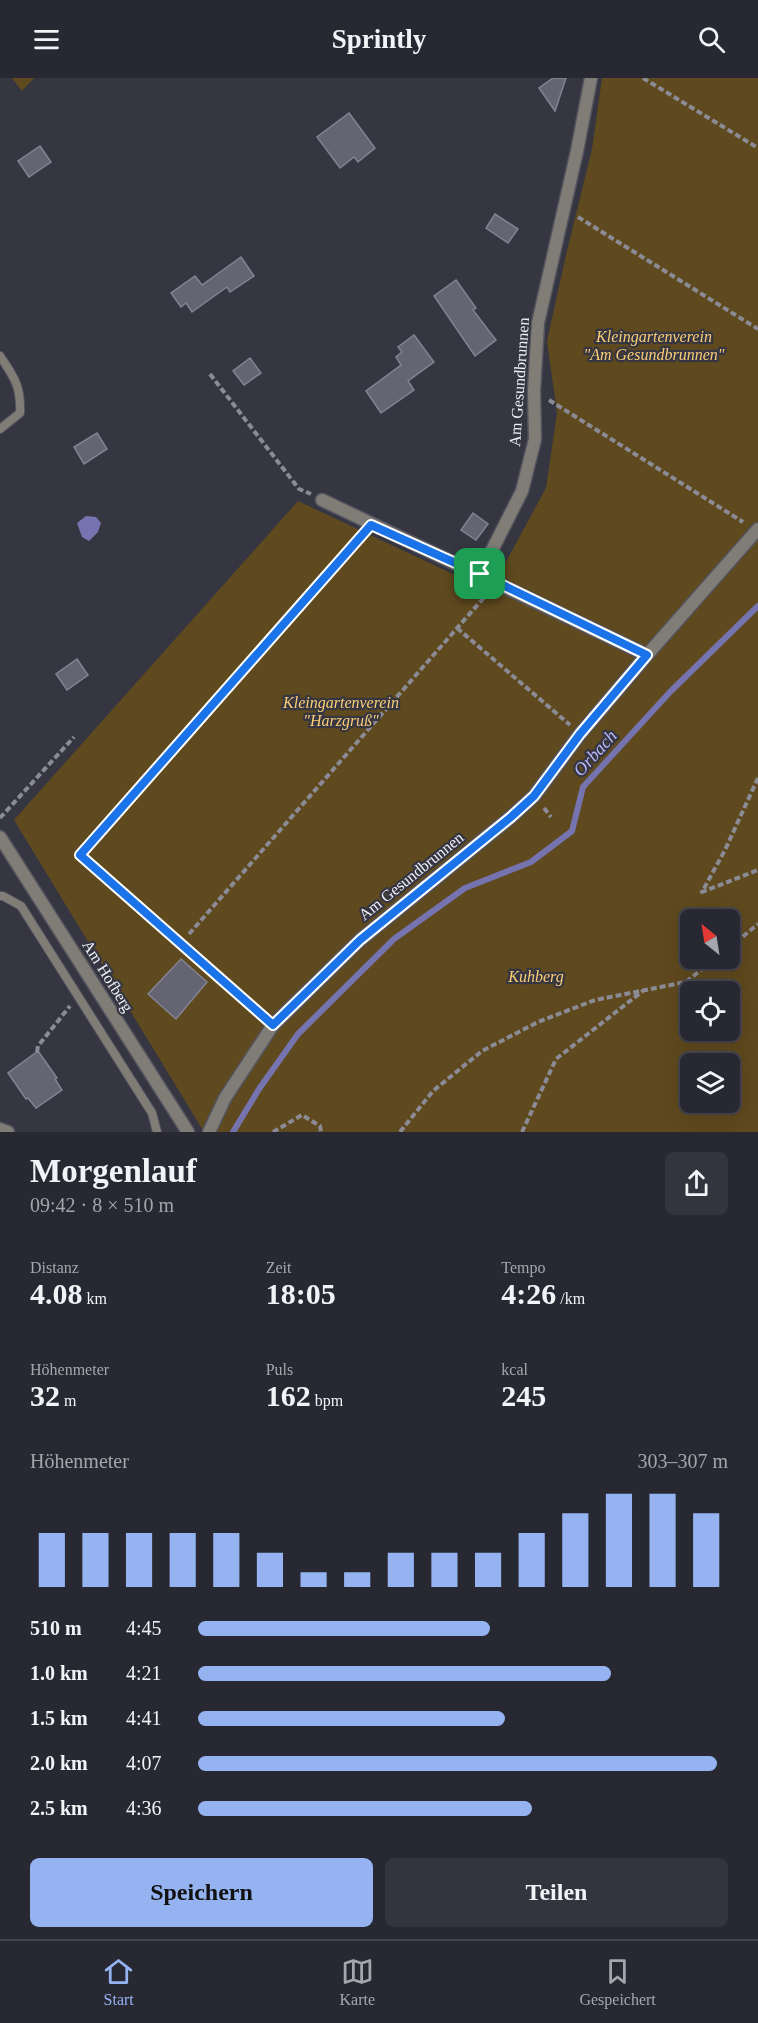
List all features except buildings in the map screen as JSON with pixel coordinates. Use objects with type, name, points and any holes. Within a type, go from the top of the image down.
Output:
[{"type":"street","name":"Am Gesundbrunnen","points":[[480,574],[522,491],[534,439],[538,324],[565,208],[591,78]]},
{"type":"street","points":[[322,500],[647,655]]},
{"type":"street","name":"Am Gesundbrunnen","points":[[209,1132],[225,1098],[273,1025],[360,940],[534,796],[580,734],[757,530]]},
{"type":"street","name":"Am Hofberg","points":[[0,837],[188,1132]]},
{"type":"street","points":[[0,1129],[8,1132]]},
{"type":"lane","points":[[0,356],[15,378],[20,395],[20,413],[0,429]]},
{"type":"lane","points":[[0,896],[21,906],[152,1113],[157,1132]]},
{"type":"lane","points":[[181,943],[273,1025]]},
{"type":"path","points":[[643,78],[758,148]]},
{"type":"path","points":[[565,208],[758,329]]},
{"type":"path","points":[[210,374],[300,489],[322,500]]},
{"type":"path","points":[[534,391],[757,530]]},
{"type":"path","points":[[371,525],[80,855],[181,943],[498,583]]},
{"type":"path","points":[[457,628],[580,734]]},
{"type":"path","points":[[0,818],[74,736]]},
{"type":"path","points":[[758,778],[725,850],[702,892],[758,870]]},
{"type":"path","points":[[740,939],[758,924]]},
{"type":"path","points":[[400,1132],[433,1091],[482,1051],[538,1022],[595,1000],[686,982],[702,969]]},
{"type":"path","points":[[522,1132],[556,1059],[645,989]]},
{"type":"path","points":[[37,1052],[38,1046],[77,996]]},
{"type":"path","points":[[273,1132],[302,1115],[320,1126],[321,1132]]},
{"type":"green space","points":[[12,78],[34,78],[22,91]]},
{"type":"green space","points":[[602,78],[758,78],[758,1132],[204,1132],[14,820],[298,501],[487,590],[502,569],[546,488],[557,413],[547,341],[592,149]]},
{"type":"shaded area","points":[[86,516],[96,517],[101,523],[98,532],[89,541],[82,537],[77,523]]},
{"type":"waterway","name":"Orbach","points":[[233,1132],[259,1089],[298,1034],[394,939],[465,888],[531,862],[572,831],[583,787],[670,692],[758,606]]},
{"type":"route","points":[[371,525],[480,574],[647,655],[580,734],[534,796],[360,940],[273,1025],[80,855],[371,525]]},
{"type":"park label","name":"Kleingartenverein \"Am Gesundbrunnen\"","points":[[654,345]]},
{"type":"park label","name":"Kleingartenverein \"Harzgruß\"","points":[[341,711]]},
{"type":"park label","name":"Kuhberg","points":[[536,976]]}]
